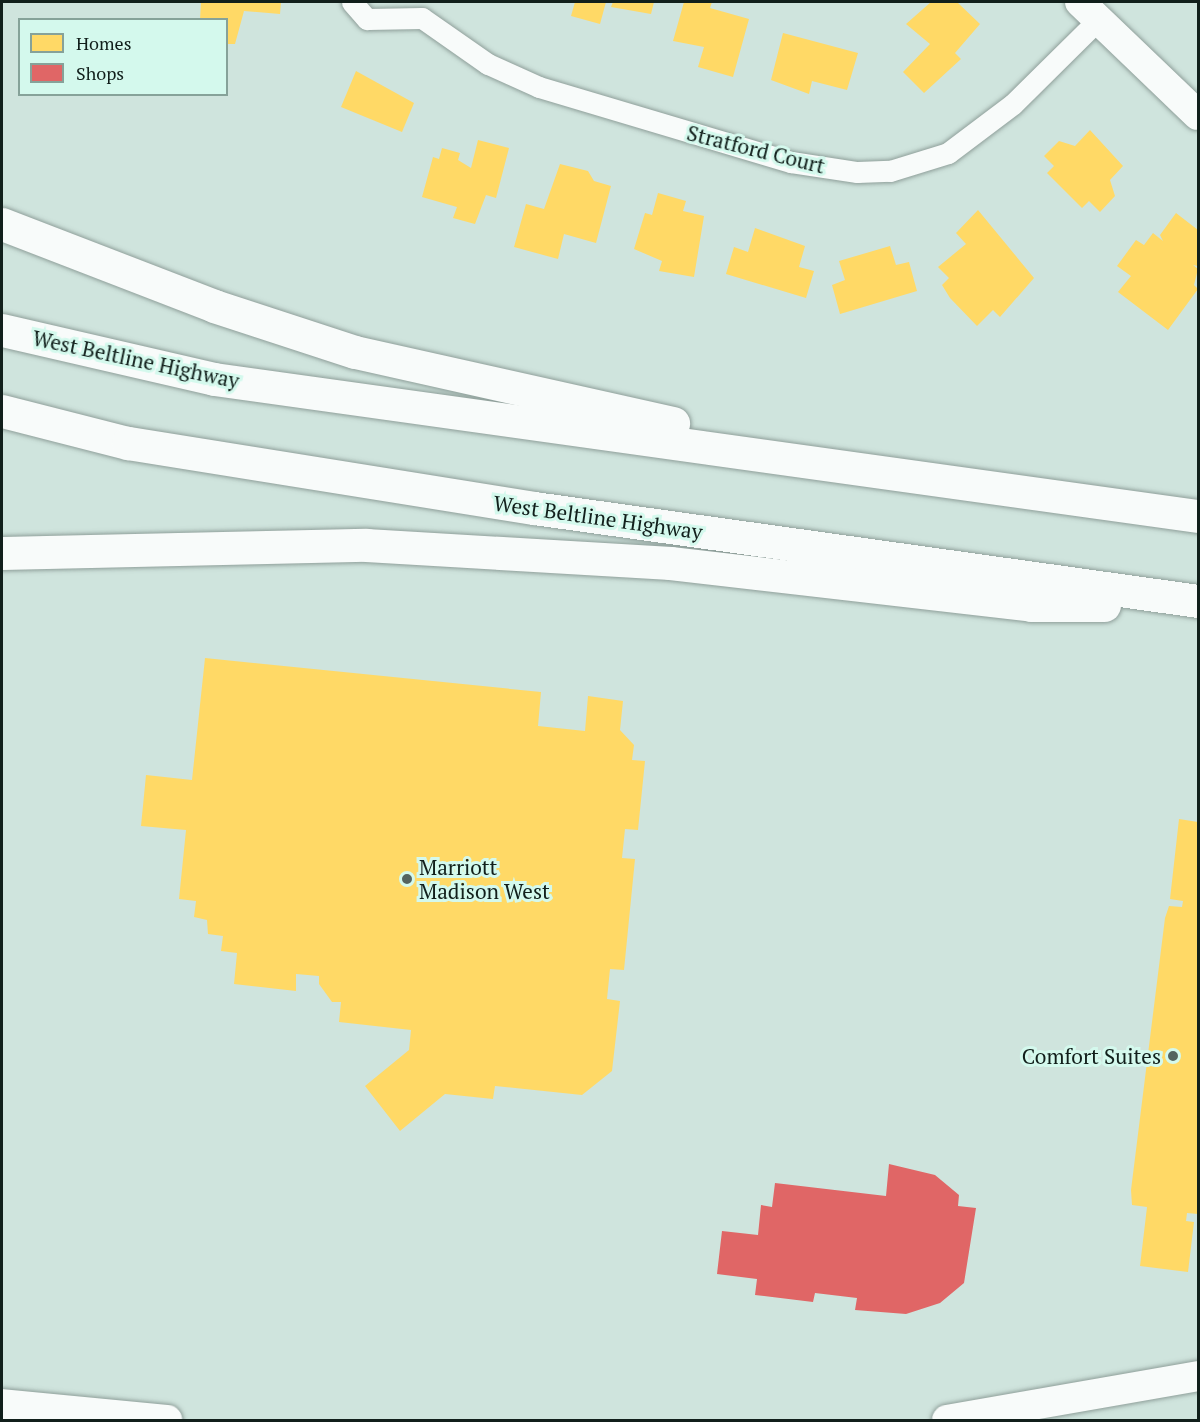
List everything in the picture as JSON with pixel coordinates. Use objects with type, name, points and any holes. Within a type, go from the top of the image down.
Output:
[{"type":"highway","points":[[2,224],[214,306],[355,352],[609,411],[852,454],[910,478]]},
{"type":"highway","name":"West Beltline Highway","points":[[2,330],[214,379],[910,478],[1198,516]]},
{"type":"highway","name":"West Beltline Highway","points":[[2,411],[128,443],[522,506],[1198,603]]},
{"type":"highway","points":[[2,553],[366,545],[670,563],[1031,605],[1198,603]]},
{"type":"street","name":"Stratford Court","points":[[352,2],[367,19],[422,10],[488,64],[539,87],[791,162],[857,172],[921,164],[977,135],[1089,11]]},
{"type":"street","points":[[1089,11],[1198,115]]},
{"type":"street","points":[[947,1420],[1198,1376]]},
{"type":"street","points":[[2,1404],[153,1420]]},
{"type":"building: Homes","points":[[201,2],[281,2],[280,14],[244,11],[235,44],[228,44],[228,18],[200,18]]},
{"type":"building: Homes","points":[[575,2],[606,2],[600,24],[571,16]]},
{"type":"building: Homes","points":[[613,2],[654,2],[651,14],[611,7]]},
{"type":"building: Homes","points":[[684,2],[712,2],[710,8],[749,19],[733,77],[698,67],[704,47],[673,41]]},
{"type":"building: Homes","points":[[931,2],[957,2],[980,24],[955,53],[961,59],[924,93],[903,72],[930,44],[906,24]]},
{"type":"building: Homes","points":[[783,33],[858,53],[847,90],[812,81],[809,94],[771,80]]},
{"type":"building: Homes","points":[[356,71],[414,103],[402,132],[341,107]]},
{"type":"building: Homes","points":[[1090,130],[1123,166],[1110,180],[1115,196],[1100,212],[1089,201],[1082,208],[1047,173],[1054,166],[1044,156],[1059,141],[1075,146]]},
{"type":"building: Homes","points":[[478,140],[509,148],[496,198],[486,195],[475,224],[453,218],[457,207],[422,197],[433,157],[439,159],[442,148],[460,153],[458,160],[471,168]]},
{"type":"building: Homes","points":[[560,164],[588,171],[594,181],[611,186],[596,243],[564,234],[558,259],[514,247],[526,204],[544,209]]},
{"type":"building: Homes","points":[[658,193],[686,201],[683,211],[704,216],[694,277],[659,271],[662,261],[634,249],[645,213],[652,215]]},
{"type":"building: Homes","points":[[978,210],[1034,278],[1000,317],[993,310],[977,326],[950,298],[942,285],[949,278],[938,267],[966,244],[956,233]]},
{"type":"building: Homes","points":[[1176,213],[1198,230],[1198,266],[1193,265],[1198,269],[1194,285],[1198,289],[1168,330],[1118,292],[1131,276],[1117,266],[1136,240],[1144,245],[1153,233],[1163,241],[1160,235]]},
{"type":"building: Homes","points":[[755,228],[805,246],[799,267],[814,271],[806,298],[726,274],[734,247],[748,252]]},
{"type":"building: Homes","points":[[890,246],[896,265],[909,262],[917,291],[840,314],[832,285],[845,280],[839,261]]},
{"type":"building: Homes","name":"Marriott Madison West","points":[[205,658],[541,692],[538,726],[585,731],[588,696],[623,701],[620,730],[634,745],[632,760],[645,761],[638,830],[625,829],[622,858],[635,859],[624,970],[610,969],[607,999],[620,1001],[612,1071],[582,1095],[495,1086],[493,1099],[445,1094],[400,1131],[365,1086],[409,1050],[411,1030],[339,1022],[341,1002],[332,1002],[319,984],[319,976],[296,974],[296,991],[234,984],[237,953],[221,951],[223,936],[208,934],[207,920],[194,917],[196,901],[179,899],[186,830],[141,826],[146,775],[192,780]]},
{"type":"building: Homes","name":"Comfort Suites","points":[[1179,819],[1198,822],[1198,1214],[1187,1213],[1186,1221],[1194,1222],[1188,1272],[1140,1266],[1147,1207],[1132,1205],[1131,1190],[1165,918],[1169,906],[1182,907],[1183,901],[1170,899]]},
{"type":"building: Shops","points":[[889,1164],[935,1175],[959,1195],[958,1206],[976,1208],[964,1283],[940,1303],[906,1314],[855,1310],[857,1298],[815,1293],[813,1302],[755,1295],[757,1279],[717,1274],[722,1231],[758,1235],[761,1205],[772,1207],[775,1183],[886,1196]]},
{"type":"place","name":"Marriott Madison West","points":[[407,879]]},
{"type":"place","name":"Comfort Suites","points":[[1173,1056]]}]
